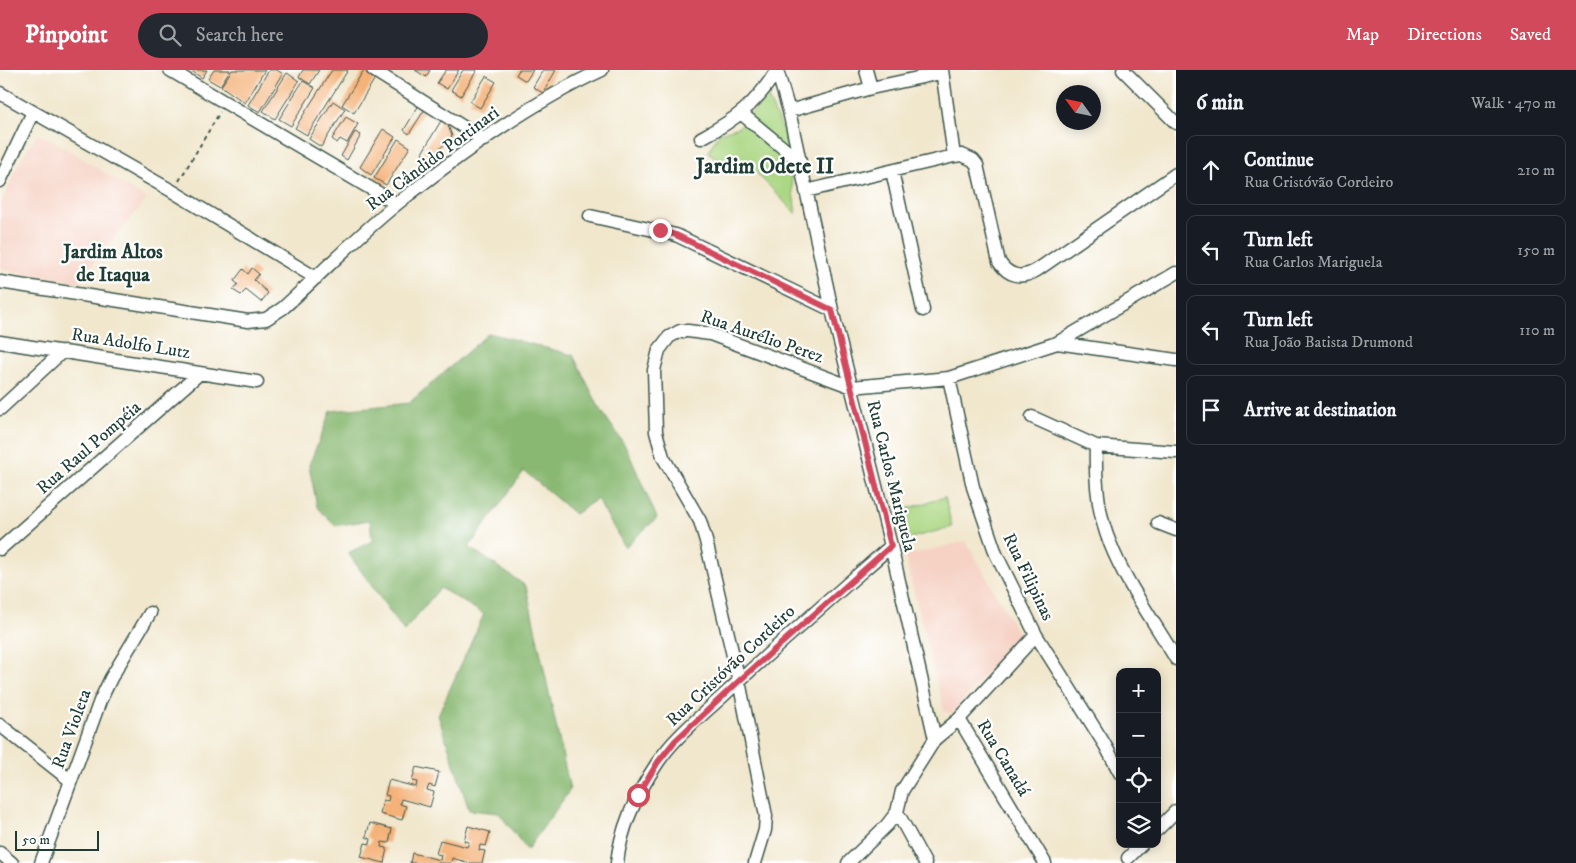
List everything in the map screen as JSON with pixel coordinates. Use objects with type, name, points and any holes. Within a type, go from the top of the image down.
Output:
[{"type":"street","points":[[170,70],[397,204]]},
{"type":"street","points":[[373,70],[484,140]]},
{"type":"street","points":[[701,138],[742,114],[764,92],[777,70]]},
{"type":"street","name":"Rua Carlos Mariguela","points":[[777,70],[789,111],[832,310],[891,546],[936,739]]},
{"type":"street","points":[[866,70],[870,88]]},
{"type":"street","points":[[1123,70],[1176,122]]},
{"type":"street","name":"Rua Cândido Portinari","points":[[0,282],[248,321],[273,316],[397,204],[484,140],[549,98],[598,71]]},
{"type":"street","points":[[789,111],[870,88],[941,72],[954,156]]},
{"type":"street","points":[[0,93],[172,191],[316,278]]},
{"type":"street","points":[[0,181],[33,112]]},
{"type":"street","points":[[742,114],[799,160]]},
{"type":"street","points":[[806,192],[962,155],[973,160],[976,164],[999,262],[1010,274],[1023,276],[1045,265],[1176,174]]},
{"type":"street","points":[[892,171],[923,310]]},
{"type":"street","points":[[590,216],[676,235],[832,310]]},
{"type":"street","points":[[1057,344],[1176,273]]},
{"type":"street","name":"Rua Aurélio Perez","points":[[755,863],[765,830],[764,802],[739,681],[700,521],[663,457],[658,442],[654,376],[656,357],[669,337],[680,331],[710,334],[852,387],[949,378],[1057,344],[1176,360]]},
{"type":"street","name":"Rua Adolfo Lutz","points":[[0,342],[257,382]]},
{"type":"street","points":[[0,409],[63,351]]},
{"type":"street","name":"Rua Raul Pompéia","points":[[0,549],[200,373]]},
{"type":"street","name":"Rua Filipinas","points":[[949,378],[973,487],[988,535],[1036,635],[1116,766]]},
{"type":"street","points":[[1032,417],[1096,446],[1176,452]]},
{"type":"street","points":[[1096,446],[1097,489],[1109,542],[1121,568],[1176,659]]},
{"type":"street","points":[[1158,522],[1176,530]]},
{"type":"street","name":"Rua Cristóvão Cordeiro","points":[[617,863],[627,819],[658,762],[675,741],[739,681],[891,546]]},
{"type":"street","name":"Rua Violeta","points":[[41,863],[100,701],[111,678],[150,613]]},
{"type":"street","name":"Rua Canadá","points":[[1036,635],[959,718],[1045,863]]},
{"type":"street","points":[[848,863],[887,825],[896,812],[902,791],[936,739],[959,718]]},
{"type":"street","points":[[0,725],[71,781]]},
{"type":"street","points":[[1161,826],[1176,811]]},
{"type":"street","points":[[896,812],[925,863]]},
{"type":"street","points":[[1128,848],[1129,861]]},
{"type":"street","points":[[1129,861],[1139,848]]},
{"type":"street","points":[[0,854],[12,863]]},
{"type":"path","points":[[172,191],[225,102]]},
{"type":"shaded area","points":[[38,135],[49,138],[147,199],[78,282],[0,269],[0,206],[21,158]]},
{"type":"shaded area","points":[[966,541],[1018,633],[952,714],[944,711],[905,556]]},
{"type":"green space","points":[[767,96],[785,135],[796,214],[752,168],[736,173],[708,152],[719,133],[739,127]]},
{"type":"green space","points":[[489,333],[573,355],[599,407],[626,447],[657,518],[625,547],[597,499],[575,514],[524,471],[469,547],[526,586],[570,790],[527,850],[499,813],[469,810],[438,715],[484,614],[440,588],[404,631],[348,553],[372,541],[370,520],[335,526],[317,507],[309,465],[331,411],[409,403]]},
{"type":"green space","points":[[945,497],[952,527],[907,539],[900,511]]},
{"type":"building","points":[[190,70],[207,70],[202,78]]},
{"type":"building","points":[[214,70],[230,70],[220,86],[208,79]]},
{"type":"building","points":[[232,70],[265,70],[245,103],[221,86]]},
{"type":"building","points":[[269,70],[277,70],[283,74],[260,112],[248,105]]},
{"type":"building","points":[[303,70],[319,70],[310,84],[299,77]]},
{"type":"building","points":[[332,70],[348,70],[307,135],[295,128]]},
{"type":"building","points":[[364,70],[370,70],[377,75],[354,113],[342,105]]},
{"type":"building","points":[[415,70],[430,70],[426,77]]},
{"type":"building","points":[[446,70],[459,70],[447,89],[437,83]]},
{"type":"building","points":[[463,70],[477,70],[461,96],[451,90]]},
{"type":"building","points":[[519,70],[533,70],[526,81],[516,75]]},
{"type":"building","points":[[543,70],[556,70],[543,93],[533,87]]},
{"type":"building","points":[[287,73],[299,81],[275,119],[263,111]]},
{"type":"building","points":[[486,76],[496,82],[480,108],[470,102]]},
{"type":"building","points":[[303,81],[315,88],[291,126],[279,119]]},
{"type":"building","points":[[333,101],[345,109],[321,147],[309,139]]},
{"type":"building","points":[[419,105],[425,109],[409,134],[404,130]]},
{"type":"building","points":[[346,117],[358,124],[347,143],[340,139],[337,143],[332,139]]},
{"type":"building","points":[[442,119],[447,123],[452,136],[431,158],[422,153]]},
{"type":"building","points":[[383,129],[395,137],[371,175],[360,167]]},
{"type":"building","points":[[355,132],[361,135],[347,160],[341,156]]},
{"type":"building","points":[[398,139],[410,147],[386,185],[374,178]]},
{"type":"building","points":[[252,268],[259,274],[254,280],[268,293],[261,302],[246,290],[241,295],[233,290],[238,284],[234,281],[243,269],[248,274]]},
{"type":"building","points":[[416,767],[439,772],[435,787],[429,785],[427,790],[434,792],[430,807],[401,799],[400,804],[406,806],[402,820],[380,814],[383,800],[388,801],[389,796],[385,795],[389,780],[416,787],[417,782],[412,781]]},
{"type":"building","points":[[370,823],[392,829],[389,843],[382,842],[381,847],[387,848],[384,863],[361,857],[365,843],[370,844],[371,839],[366,837]]},
{"type":"building","points":[[468,826],[490,832],[486,846],[480,845],[479,850],[485,851],[482,863],[470,863],[452,858],[451,863],[410,863],[412,853],[440,860],[441,855],[436,854],[440,840],[467,847],[469,842],[464,841]]},
{"type":"district","name":"Jardim Odete II","points":[[765,166]]},
{"type":"district","name":"Jardim Altos de Itaqua","points":[[113,264]]},
{"type":"route","points":[[638,795],[658,762],[675,741],[739,681],[891,546],[832,310],[715,253],[676,235],[660,230]]}]
